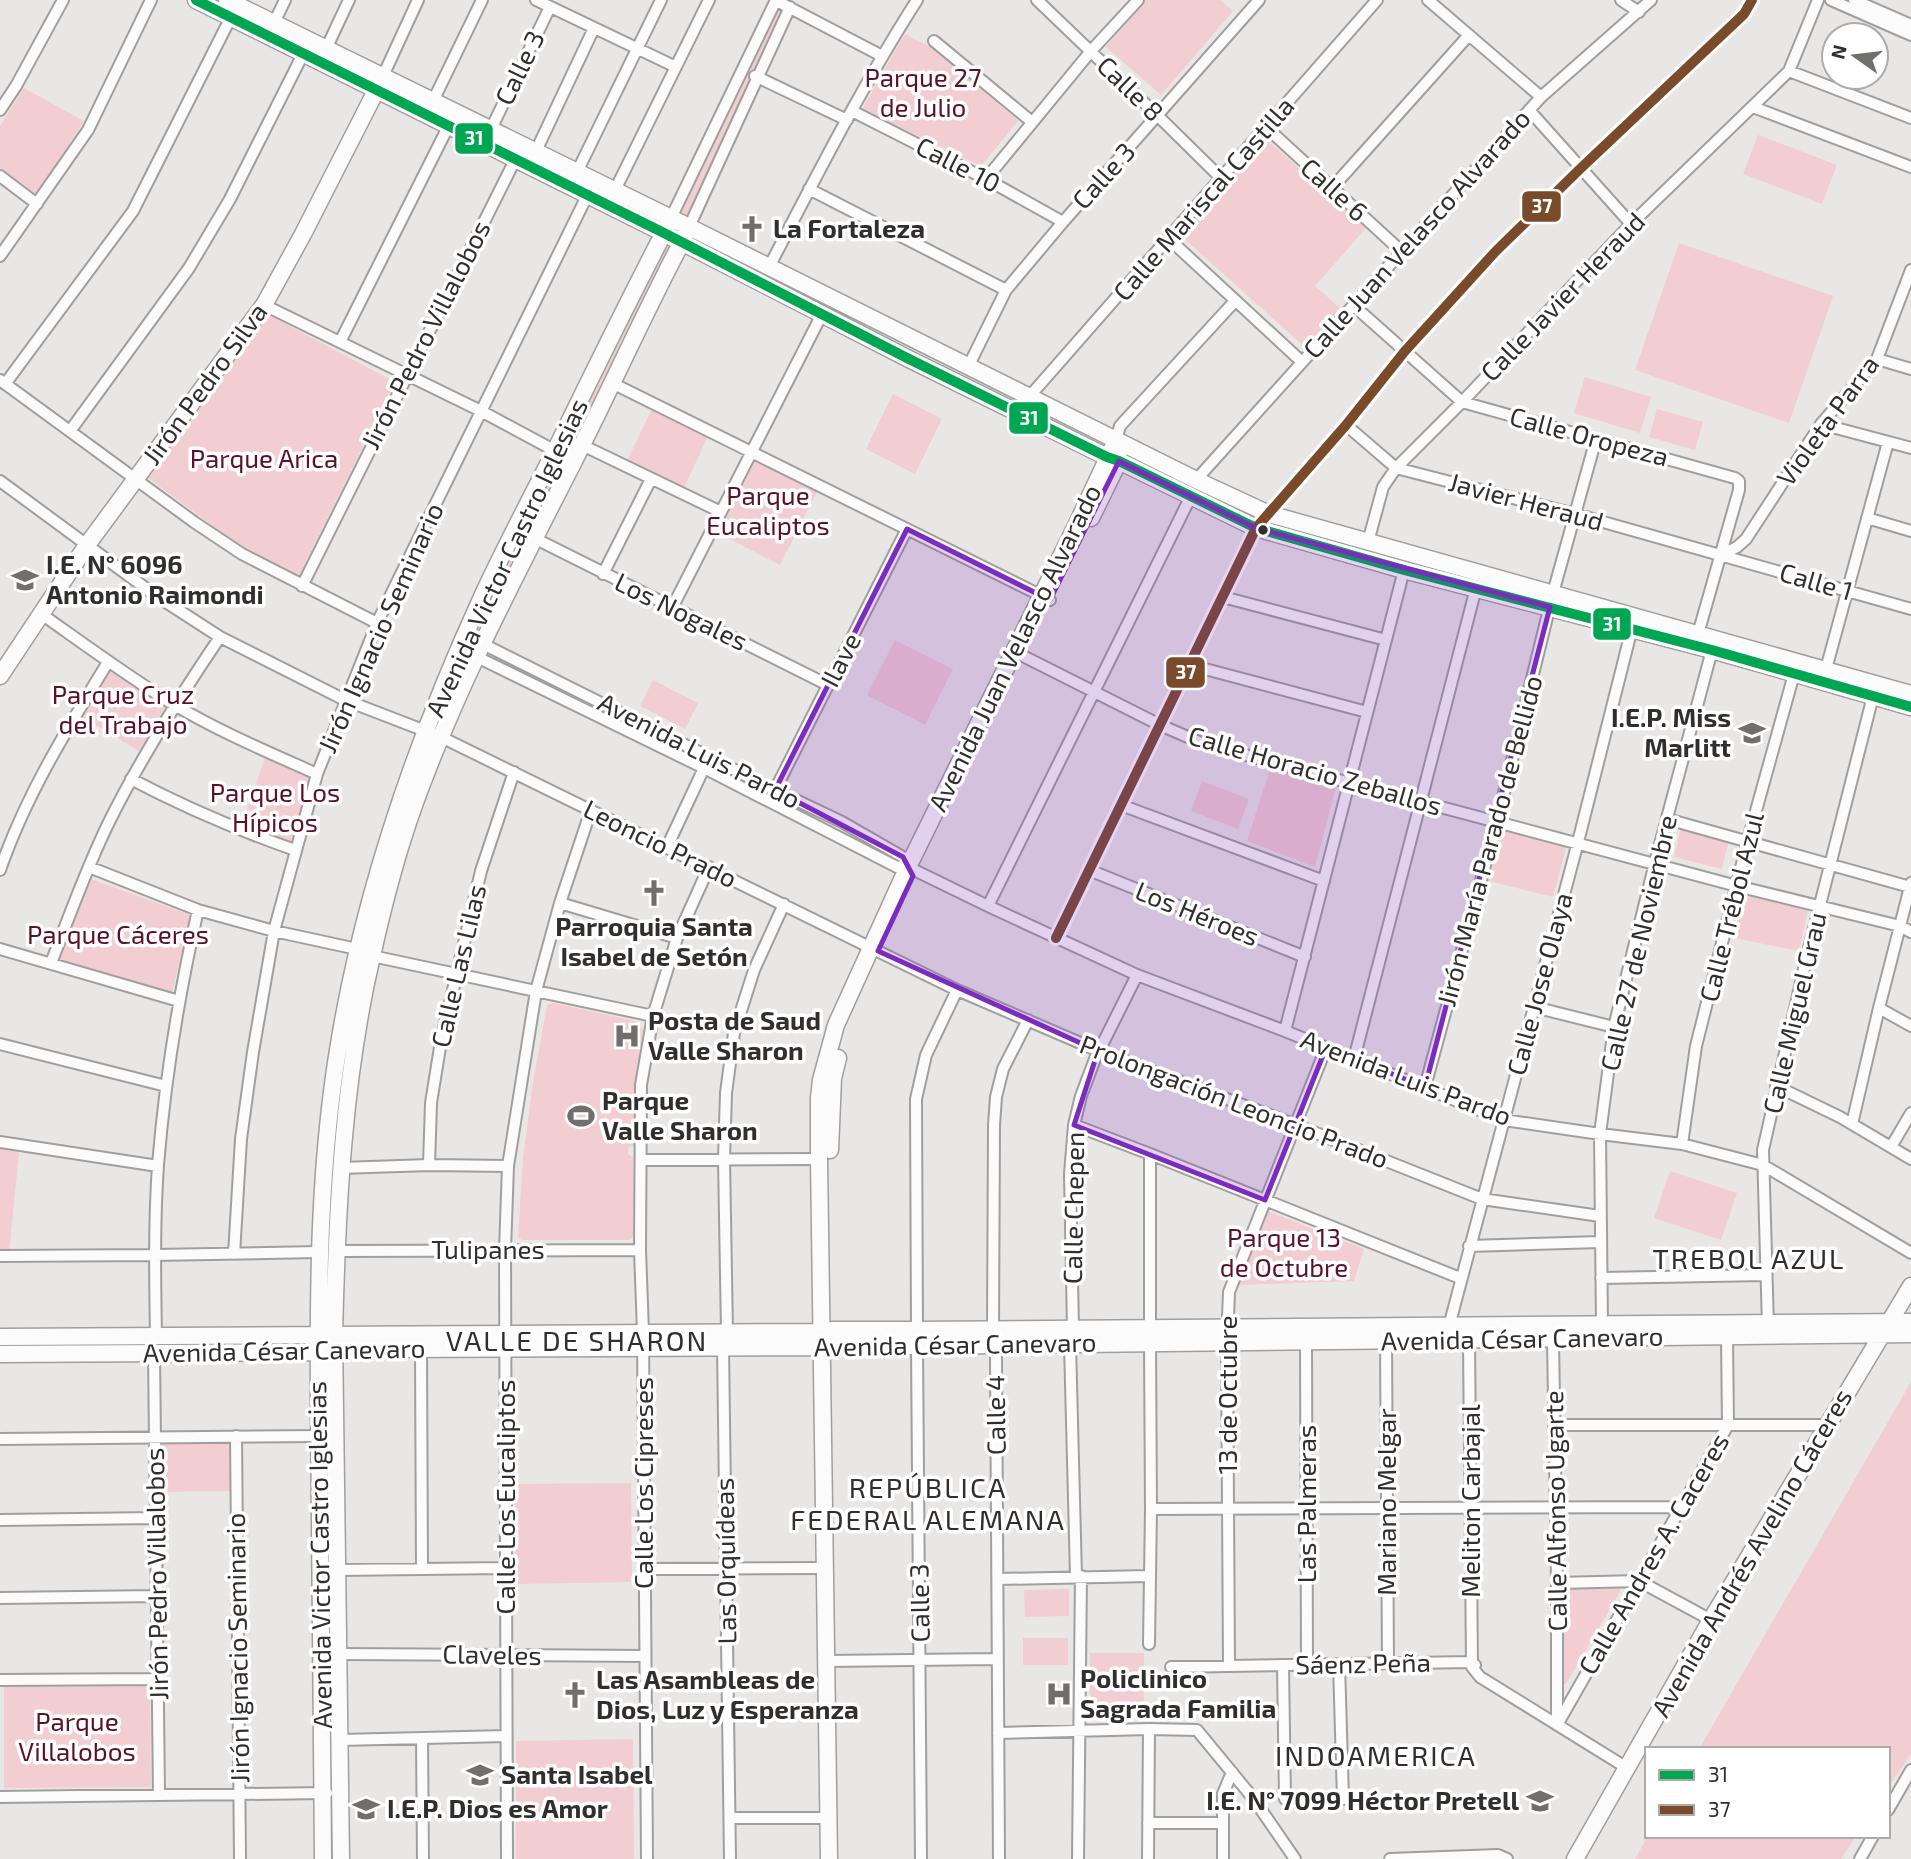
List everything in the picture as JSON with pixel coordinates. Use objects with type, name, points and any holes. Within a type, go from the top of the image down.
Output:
[{"type":"street","points":[[0,110],[63,0]]},
{"type":"street","points":[[0,256],[88,130],[151,0]]},
{"type":"street","points":[[196,0],[303,54],[433,101],[615,190],[1116,440],[1256,528],[1476,588],[1552,600],[1698,634],[1911,694]]},
{"type":"street","points":[[227,0],[326,49],[448,127],[1113,459],[1269,514],[1368,542],[1632,628],[1911,707]]},
{"type":"street","points":[[274,23],[285,0]]},
{"type":"street","points":[[326,49],[349,0]]},
{"type":"street","points":[[380,84],[418,0]]},
{"type":"street","points":[[433,101],[482,0]]},
{"type":"street","points":[[577,172],[661,0]]},
{"type":"street","points":[[615,190],[709,0]]},
{"type":"street","points":[[776,0],[882,56]]},
{"type":"street","name":"Avenida Victor Castro Iglesias","points":[[433,733],[482,598],[664,233],[776,0]]},
{"type":"street","points":[[769,267],[849,115],[917,0]]},
{"type":"street","name":"Calle 8","points":[[1037,0],[1222,179]]},
{"type":"street","points":[[986,178],[1091,51],[1138,0]]},
{"type":"street","name":"Calle 3","points":[[968,367],[1006,290],[1259,0]]},
{"type":"street","name":"Calle Mariscal Castilla","points":[[1029,397],[1377,0]]},
{"type":"street","points":[[1428,0],[1541,97]]},
{"type":"street","points":[[1621,0],[1639,12]]},
{"type":"street","name":"Calle Juan Velasco Alvarado","points":[[988,906],[1193,488],[1302,362],[1541,97],[1651,0]]},
{"type":"street","points":[[1056,938],[1256,528],[1346,425],[1405,351],[1496,251],[1744,14],[1752,0]]},
{"type":"street","points":[[1818,0],[1789,71],[1911,118]]},
{"type":"street","points":[[1831,0],[1911,35]]},
{"type":"street","points":[[1854,0],[1911,25]]},
{"type":"street","points":[[542,2],[676,67]]},
{"type":"street","name":"Calle 3","points":[[491,129],[542,2]]},
{"type":"street","name":"Avenida Victor Castro Iglesias","points":[[328,1251],[362,1003],[365,952],[381,857],[407,779],[480,650],[582,445],[689,227],[790,7]]},
{"type":"street","points":[[231,18],[133,211],[3,382],[242,554],[377,623]]},
{"type":"street","points":[[536,152],[594,28]]},
{"type":"street","points":[[1332,187],[1469,35]]},
{"type":"street","points":[[934,41],[1032,122]]},
{"type":"street","points":[[70,431],[189,268],[230,199],[303,54]]},
{"type":"street","name":"Calle 10","points":[[743,70],[986,178],[1063,222]]},
{"type":"street","name":"Calle Javier Heraud","points":[[1368,542],[1384,486],[1396,468],[1631,224],[1789,71]]},
{"type":"street","name":"Jirón Pedro Silva","points":[[0,676],[87,545],[264,305],[380,84]]},
{"type":"street","points":[[1752,107],[1911,167]]},
{"type":"street","points":[[1529,110],[1631,224]]},
{"type":"street","points":[[340,342],[448,127]]},
{"type":"street","name":"Calle 6","points":[[1267,128],[1401,251]]},
{"type":"street","name":"Jirón Pedro Villalobos","points":[[302,586],[514,160]]},
{"type":"street","points":[[0,176],[37,204]]},
{"type":"street","points":[[810,189],[1006,290]]},
{"type":"street","name":"Jirón Ignacio Seminario","points":[[234,1254],[241,1139],[253,1052],[275,931],[317,774],[377,623],[587,195]]},
{"type":"street","points":[[1169,239],[1302,362]]},
{"type":"street","name":"Violeta Parra","points":[[1721,555],[1746,539],[1821,424],[1877,359],[1911,270]]},
{"type":"street","points":[[1116,440],[1120,426],[1235,300]]},
{"type":"street","points":[[264,305],[481,411],[574,461]]},
{"type":"street","name":"Calle Oropeza","points":[[1353,305],[1462,402],[1735,478],[1740,486],[1721,555]]},
{"type":"street","points":[[672,608],[822,314]]},
{"type":"street","points":[[1877,359],[1911,369]]},
{"type":"street","points":[[612,383],[1046,598]]},
{"type":"street","points":[[1821,424],[1911,448]]},
{"type":"street","name":"Javier Heraud","points":[[1346,425],[1396,468],[1721,555]]},
{"type":"street","name":"Jirón María Parado de Bellido","points":[[1425,1087],[1596,439]]},
{"type":"street","name":"Avenida Juan Velasco Alvarado","points":[[912,869],[1023,656],[1077,524],[1113,459],[1116,440]]},
{"type":"street","points":[[1826,669],[1888,442]]},
{"type":"street","points":[[582,445],[721,512]]},
{"type":"street","points":[[603,574],[652,479]]},
{"type":"street","name":"Leoncio Prado","points":[[0,481],[155,595],[220,637],[345,700],[433,733],[874,949]]},
{"type":"street","points":[[1867,518],[1911,531]]},
{"type":"street","name":"Ilave","points":[[775,790],[906,529]]},
{"type":"street","name":"Los Nogales","points":[[534,538],[828,685]]},
{"type":"street","points":[[1698,634],[1721,555]]},
{"type":"street","name":"Calle 1","points":[[1721,555],[1911,609]]},
{"type":"street","points":[[1284,1031],[1404,569]]},
{"type":"street","points":[[1354,1059],[1476,588]]},
{"type":"street","points":[[1223,597],[1386,640]]},
{"type":"street","name":"Avenida Juan Velasco Alvarado","points":[[829,1859],[831,1661],[827,1338],[819,1159],[819,1098],[824,1067],[836,1025],[1046,598]]},
{"type":"street","points":[[40,613],[174,705],[317,774]]},
{"type":"street","name":"Calle Jose Olaya","points":[[1448,1333],[1460,1278],[1578,842],[1632,628]]},
{"type":"street","points":[[51,963],[89,867],[131,779],[174,705],[220,637]]},
{"type":"street","name":"Avenida Luis Pardo","points":[[480,650],[897,867],[912,869],[1137,975],[1504,1120],[1682,1144],[1762,1165],[1911,1253]]},
{"type":"street","name":"Avenida Luis Pardo","points":[[480,650],[852,828],[903,858],[912,869]]},
{"type":"street","name":"Calle 27 de Noviembre","points":[[1602,1325],[1600,1134],[1614,1027],[1654,863],[1713,650]]},
{"type":"street","name":"Calle Horacio Zeballos","points":[[1023,656],[1160,725],[1205,744],[1737,886],[1900,926],[1911,932]]},
{"type":"street","points":[[0,870],[30,796],[51,755],[108,662]]},
{"type":"street","points":[[1190,665],[1367,712]]},
{"type":"street","name":"Calle Trébol Azul","points":[[1682,1144],[1696,1046],[1794,674]]},
{"type":"street","name":"Calle Miguel Grau","points":[[1768,1329],[1763,1150],[1819,906],[1873,696]]},
{"type":"street","points":[[667,847],[704,768]]},
{"type":"street","name":"Calle Las Lilas","points":[[429,1165],[431,1102],[441,1041],[481,871],[514,772]]},
{"type":"street","points":[[131,779],[203,815],[295,850]]},
{"type":"street","points":[[1121,805],[1324,881]]},
{"type":"street","name":"Calle Los Eucaliptos","points":[[507,1859],[505,1250],[508,1166],[536,991],[560,903],[591,810]]},
{"type":"street","points":[[1667,819],[1911,885],[1852,1124]]},
{"type":"street","points":[[89,867],[198,911],[457,974],[653,1016]]},
{"type":"street","name":"Calle Los Cipreses","points":[[647,1859],[640,1250],[641,1085],[653,1016],[677,937],[709,867]]},
{"type":"street","name":"Los Héroes","points":[[1089,870],[1305,957]]},
{"type":"street","points":[[560,903],[677,937]]},
{"type":"street","name":"Las Orquídeas","points":[[730,1859],[726,1568],[726,1093],[734,1033],[754,970],[784,904]]},
{"type":"street","name":"Jirón Pedro Villalobos","points":[[159,1795],[155,1436],[158,1166],[166,1086],[179,1001],[198,911]]},
{"type":"street","points":[[0,949],[179,1001]]},
{"type":"street","name":"Avenida Juan Velasco Alvarado","points":[[839,1859],[825,1568],[830,1137],[833,1078],[843,1037],[874,949]]},
{"type":"street","name":"Prolongación Leoncio Prado","points":[[874,949],[957,990],[1099,1051],[1482,1199],[1600,1216]]},
{"type":"street","name":"Avenida Victor Castro Iglesias","points":[[323,1859],[318,1436],[326,1344],[326,1141],[340,1038],[365,952]]},
{"type":"street","name":"Calle Chepen","points":[[1078,1859],[1080,1730],[1070,1174],[1074,1125],[1081,1096],[1099,1051],[1137,975]]},
{"type":"street","name":"Calle 3","points":[[921,1859],[916,1099],[926,1055],[957,990]]},
{"type":"street","points":[[1534,1007],[1614,1027]]},
{"type":"street","points":[[1879,1008],[1911,1026]]},
{"type":"street","name":"Calle 4","points":[[999,1859],[993,1125],[1003,1069],[1027,1020]]},
{"type":"street","points":[[0,1044],[166,1086]]},
{"type":"street","name":"13 de Octubre","points":[[1229,1666],[1229,1292],[1326,1048]]},
{"type":"street","points":[[1776,1086],[1852,1124],[1911,1159]]},
{"type":"street","points":[[1891,1147],[1911,1113]]},
{"type":"street","points":[[1074,1125],[1460,1278]]},
{"type":"street","points":[[0,1142],[158,1166]]},
{"type":"street","points":[[1149,1644],[1150,1154]]},
{"type":"street","points":[[641,1160],[819,1159]]},
{"type":"street","points":[[341,1168],[508,1166]]},
{"type":"street","points":[[1469,1247],[1601,1242]]},
{"type":"street","name":"Tulipanes","points":[[0,1256],[640,1250]]},
{"type":"street","points":[[1601,1278],[1765,1275]]},
{"type":"street","name":"Avenida Andrés Avelino Cáceres","points":[[1575,1859],[1711,1620],[1911,1286]]},
{"type":"street","name":"Avenida César Canevaro","points":[[0,1354],[155,1345],[1448,1333],[1602,1325],[1768,1329],[1886,1328],[1911,1322]]},
{"type":"street","name":"Avenida César Canevaro","points":[[1886,1328],[1911,1334]]},
{"type":"street","name":"Avenida César Canevaro","points":[[1227,1335],[1306,1342],[1386,1340],[1448,1333],[1469,1340],[1727,1336],[1768,1329]]},
{"type":"street","name":"Calle Andres A. Caceres","points":[[1557,1725],[1728,1425],[1727,1336]]},
{"type":"street","name":"Avenida César Canevaro","points":[[0,1337],[155,1345]]},
{"type":"street","name":"Calle Alfonso Ugarte","points":[[1553,1339],[1558,1583],[1557,1725]]},
{"type":"street","name":"Mariano Melgar","points":[[1386,1340],[1388,1664]]},
{"type":"street","name":"Meliton Carbajal","points":[[1469,1340],[1471,1662]]},
{"type":"street","name":"Avenida César Canevaro","points":[[326,1344],[421,1350],[505,1341]]},
{"type":"street","name":"Las Palmeras","points":[[1306,1342],[1307,1665]]},
{"type":"street","name":"Avenida Victor Castro Iglesias","points":[[326,1344],[337,1570],[341,1859]]},
{"type":"street","points":[[421,1350],[422,1569]]},
{"type":"street","points":[[1555,1425],[1827,1425]]},
{"type":"street","name":"Jirón Ignacio Seminario","points":[[236,1436],[240,1859]]},
{"type":"street","points":[[0,1439],[318,1436]]},
{"type":"street","name":"13 de Octubre","points":[[1151,1509],[1681,1507]]},
{"type":"street","points":[[0,1520],[156,1518]]},
{"type":"street","points":[[337,1570],[505,1568]]},
{"type":"street","points":[[645,1569],[825,1568]]},
{"type":"street","points":[[998,1579],[1150,1576]]},
{"type":"street","points":[[1558,1583],[1639,1581],[1711,1620]]},
{"type":"street","points":[[0,1598],[157,1596]]},
{"type":"street","name":"Claveles","points":[[338,1654],[645,1656]]},
{"type":"street","points":[[831,1661],[997,1659]]},
{"type":"street","points":[[1471,1662],[1504,1692],[1627,1768]]},
{"type":"street","name":"Sáenz Peña","points":[[1171,1667],[1471,1662]]},
{"type":"street","points":[[1339,1664],[1343,1799]]},
{"type":"street","points":[[1283,1665],[1285,1799]]},
{"type":"street","points":[[0,1680],[158,1679]]},
{"type":"street","points":[[1148,1859],[1149,1729]]},
{"type":"street","points":[[998,1733],[1197,1730],[1232,1772],[1295,1859]]},
{"type":"street","points":[[340,1740],[506,1736]]},
{"type":"street","points":[[422,1738],[423,1859]]},
{"type":"street","points":[[1890,1807],[1911,1770]]},
{"type":"street","points":[[1223,1859],[1223,1794],[1232,1772]]},
{"type":"street","points":[[0,1797],[340,1794]]},
{"type":"street","points":[[730,1818],[829,1818]]},
{"type":"street","points":[[1148,1823],[1223,1823]]},
{"type":"street","points":[[1860,1859],[1872,1838]]},
{"type":"street","points":[[1390,1859],[1498,1855],[1507,1859]]},
{"type":"highlighted area","points":[[1119,461],[1256,528],[1550,607],[1425,1087],[1326,1048],[1265,1200],[1074,1125],[1098,1051],[878,951],[913,876],[903,857],[775,790],[907,529],[1050,600]]},
{"type":"green space","points":[[1146,0],[1220,0],[1233,11],[1161,95],[1106,47]]},
{"type":"green space","points":[[776,9],[784,13],[686,221],[677,217]]},
{"type":"green space","name":"Parque 27 de Julio","points":[[905,34],[935,49],[1018,121],[981,166],[862,109]]},
{"type":"green space","points":[[24,88],[84,121],[37,195],[0,168],[0,126]]},
{"type":"green space","points":[[1758,135],[1837,165],[1822,204],[1743,174]]},
{"type":"green space","points":[[1265,138],[1366,228],[1315,286],[1340,308],[1306,348],[1180,235]]},
{"type":"green space","points":[[664,242],[674,247],[574,450],[564,445]]},
{"type":"green space","points":[[1679,243],[1833,296],[1789,423],[1635,370]]},
{"type":"green space","name":"Parque Arica","points":[[267,314],[395,382],[298,577],[229,538],[147,477]]},
{"type":"green space","points":[[1585,377],[1651,397],[1640,433],[1574,413]]},
{"type":"green space","points":[[893,394],[942,419],[915,474],[866,449]]},
{"type":"green space","points":[[652,409],[708,436],[684,488],[627,461]]},
{"type":"green space","points":[[1657,409],[1703,422],[1695,450],[1649,437]]},
{"type":"green space","name":"Parque Eucaliptos","points":[[756,458],[818,490],[780,565],[718,533]]},
{"type":"green space","points":[[555,461],[564,466],[442,723],[433,719],[488,596]]},
{"type":"green space","points":[[895,640],[953,669],[925,725],[867,695]]},
{"type":"green space","name":"Parque Cruz del Trabajo","points":[[107,669],[166,706],[139,751],[79,715]]},
{"type":"green space","points":[[653,680],[698,703],[685,729],[640,706]]},
{"type":"green space","name":"Parque Los Hípicos","points":[[265,758],[312,779],[291,845],[241,826]]},
{"type":"green space","points":[[1271,766],[1337,783],[1315,867],[1247,841]]},
{"type":"green space","points":[[1202,781],[1249,799],[1238,829],[1191,811]]},
{"type":"green space","points":[[1681,827],[1729,839],[1722,869],[1674,857]]},
{"type":"green space","points":[[1498,828],[1567,845],[1553,897],[1485,880]]},
{"type":"green space","name":"Parque Cáceres","points":[[91,879],[190,915],[172,994],[59,961]]},
{"type":"green space","points":[[1741,891],[1809,906],[1799,951],[1729,937]]},
{"type":"green space","name":"Parque Valle Sharon","points":[[553,1003],[635,1021],[643,1030],[635,1087],[634,1145],[628,1148],[628,1154],[633,1157],[635,1235],[629,1240],[522,1240],[518,1237],[523,1158],[533,1082],[547,1005]]},
{"type":"green space","points":[[0,1149],[19,1152],[9,1253],[0,1253]]},
{"type":"green space","points":[[1670,1171],[1737,1193],[1721,1240],[1654,1218]]},
{"type":"green space","name":"Parque 13 de Octubre","points":[[1268,1211],[1364,1249],[1354,1281],[1238,1285]]},
{"type":"green space","points":[[1911,1382],[1911,1754],[1890,1785],[1890,1747],[1700,1747]]},
{"type":"green space","points":[[231,1441],[231,1491],[162,1492],[161,1442]]},
{"type":"green space","points":[[631,1483],[632,1582],[516,1584],[515,1484]]},
{"type":"green space","points":[[1617,1586],[1620,1592],[1566,1684],[1563,1684],[1563,1588]]},
{"type":"green space","points":[[1069,1589],[1069,1616],[1025,1617],[1024,1590]]},
{"type":"green space","points":[[1023,1638],[1068,1638],[1068,1665],[1023,1665]]},
{"type":"green space","points":[[1090,1653],[1144,1653],[1144,1718],[1090,1718]]},
{"type":"green space","name":"Parque Villalobos","points":[[150,1686],[151,1787],[4,1788],[4,1687]]},
{"type":"green space","points":[[633,1739],[634,1859],[516,1859],[516,1741]]},
{"type":"green space","points":[[1647,1838],[1855,1838],[1841,1859],[1635,1859]]},
{"type":"transit line","name":"31","points":[[196,0],[664,233],[907,358],[1256,528],[1404,570],[1712,650],[1911,707]]},
{"type":"transit line","name":"37","points":[[1056,938],[1256,528],[1346,425],[1405,351],[1496,251],[1744,14],[1752,0]]},
{"type":"place","name":"La Fortaleza","points":[[752,229]]},
{"type":"place","name":"I.E. N° 6096 Antonio Raimondi","points":[[25,580]]},
{"type":"place","name":"I.E.P. Miss Marlitt","points":[[1752,733]]},
{"type":"place","name":"Parroquia Santa Isabel de Setón","points":[[654,893]]},
{"type":"place","name":"Posta de Saud Valle Sharon","points":[[627,1036]]},
{"type":"place","name":"Parque Valle Sharon","points":[[581,1116]]},
{"type":"place","name":"Policlinico Sagrada Familia","points":[[1059,1694]]},
{"type":"place","name":"Las Asambleas de Dios, Luz y Esperanza","points":[[575,1695]]},
{"type":"place","name":"Santa Isabel","points":[[480,1775]]},
{"type":"place","name":"I.E. N° 7099 Héctor Pretell","points":[[1540,1801]]},
{"type":"place","name":"I.E.P. Dios es Amor","points":[[366,1809]]},
{"type":"district","name":"TREBOL AZUL","points":[[1749,1259]]},
{"type":"district","name":"VALLE DE SHARON","points":[[577,1341]]},
{"type":"district","name":"REPÚBLICA FEDERAL ALEMANA","points":[[928,1504]]},
{"type":"district","name":"INDOAMERICA","points":[[1376,1756]]}]
